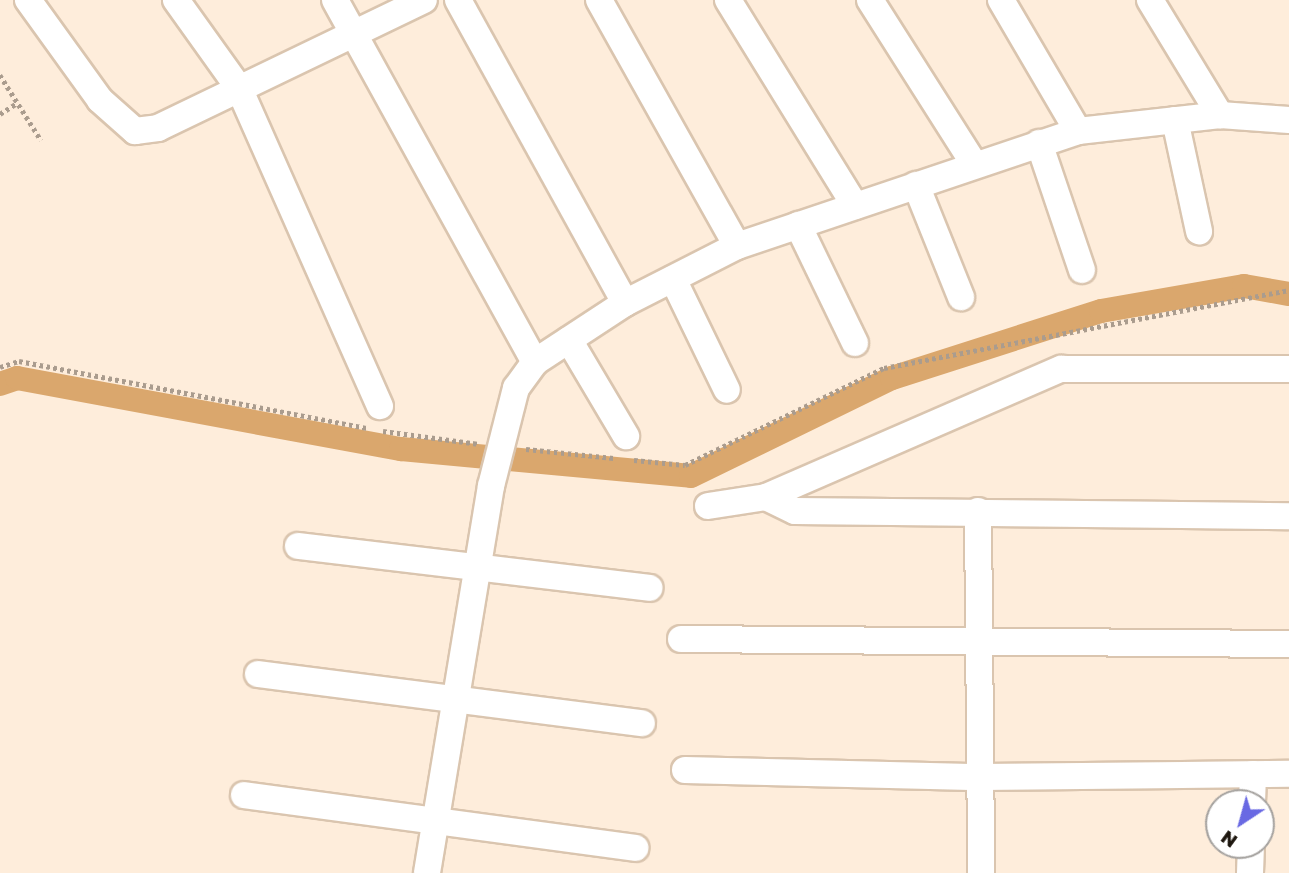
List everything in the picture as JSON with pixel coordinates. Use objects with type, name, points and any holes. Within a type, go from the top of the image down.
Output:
[{"type":"street","points":[[29,0],[100,100],[135,131],[158,128],[424,0]]},
{"type":"street","points":[[176,0],[239,88],[380,406]]},
{"type":"street","points":[[335,0],[356,31],[535,362]]},
{"type":"street","points":[[458,0],[625,303]]},
{"type":"street","points":[[600,0],[737,246]]},
{"type":"street","points":[[728,0],[856,206]]},
{"type":"street","points":[[870,0],[974,164]]},
{"type":"street","points":[[1001,0],[1078,131]]},
{"type":"street","points":[[1150,0],[1220,114]]},
{"type":"street","points":[[427,873],[481,571],[491,486],[508,435],[516,388],[535,362],[625,303],[737,246],[1039,143],[1078,131],[1220,114],[1289,120]]},
{"type":"street","points":[[1175,120],[1199,232]]},
{"type":"street","points":[[1039,143],[1082,270]]},
{"type":"street","points":[[916,185],[961,297]]},
{"type":"street","points":[[798,225],[855,343]]},
{"type":"street","points":[[673,279],[727,390]]},
{"type":"street","points":[[569,340],[626,436]]},
{"type":"street","points":[[708,506],[766,497],[1061,369],[1289,369]]},
{"type":"street","points":[[766,497],[795,511],[1289,516]]},
{"type":"street","points":[[978,511],[981,873]]},
{"type":"street","points":[[298,546],[481,571],[650,588]]},
{"type":"street","points":[[681,639],[977,639],[1289,644]]},
{"type":"street","points":[[258,674],[457,704],[642,723]]},
{"type":"street","points":[[685,770],[981,777],[1289,774]]},
{"type":"street","points":[[1252,789],[1253,774]]},
{"type":"street","points":[[244,795],[434,825],[635,848]]},
{"type":"path","points":[[0,75],[41,140]]},
{"type":"path","points":[[0,114],[17,103]]},
{"type":"path","points":[[508,435],[685,465],[884,368],[1289,290]]},
{"type":"path","points":[[0,367],[19,361],[206,401],[485,445]]},
{"type":"waterway","points":[[0,384],[17,378],[401,449],[691,476],[892,378],[1101,311],[1244,286],[1289,294]]}]
